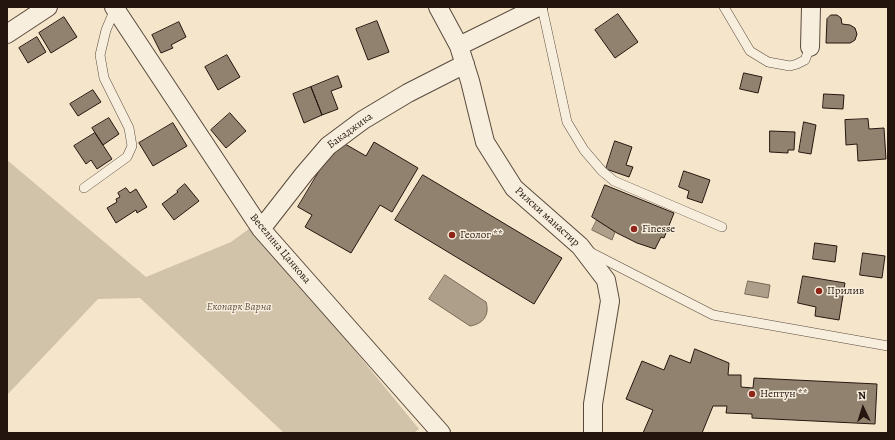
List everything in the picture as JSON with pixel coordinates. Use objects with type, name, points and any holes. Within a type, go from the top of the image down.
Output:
[{"type":"street","points":[[7,34],[48,7]]},
{"type":"street","name":"Рилски манастир","points":[[438,7],[459,46],[470,81],[485,142],[514,188],[580,246],[606,280],[610,301],[593,404],[593,433]]},
{"type":"street","points":[[459,46],[538,7]]},
{"type":"street","points":[[810,47],[811,7]]},
{"type":"street","name":"Веселина Цанкова","points":[[115,8],[261,229],[441,433]]},
{"type":"street","name":"Бакаджика","points":[[261,229],[328,146],[363,120],[395,100],[464,64]]},
{"type":"lane","points":[[542,7],[567,122],[584,150],[602,171],[614,181],[722,227]]},
{"type":"lane","points":[[724,7],[750,51],[768,62],[790,66],[797,64],[805,60],[810,47]]},
{"type":"lane","name":"Веселина Цанкова","points":[[84,188],[127,157],[132,146],[129,128],[104,78],[100,55],[106,30],[115,8]]},
{"type":"lane","points":[[580,246],[713,316],[888,346]]},
{"type":"green space","name":"Екопарк Варна","points":[[7,160],[146,277],[231,242],[253,226],[419,429],[414,433],[284,433],[140,298],[98,299],[7,395]]},
{"type":"shaded area","points":[[597,220],[615,232],[612,240],[592,230]]},
{"type":"shaded area","points":[[445,275],[486,302],[487,311],[482,321],[470,326],[429,299]]},
{"type":"shaded area","points":[[748,281],[770,285],[768,298],[745,294]]},
{"type":"building","points":[[618,14],[638,42],[615,58],[595,30]]},
{"type":"building","points":[[831,15],[837,15],[841,18],[842,24],[850,25],[855,28],[857,34],[855,40],[850,43],[826,43],[827,19]]},
{"type":"building","points":[[64,17],[77,37],[51,53],[39,33]]},
{"type":"building","points":[[377,21],[389,52],[368,60],[356,29]]},
{"type":"building","points":[[179,22],[186,37],[171,45],[173,48],[161,53],[152,35]]},
{"type":"building","points":[[37,37],[46,52],[28,63],[19,48]]},
{"type":"building","points":[[227,55],[240,77],[218,90],[205,67]]},
{"type":"building","points":[[744,73],[762,77],[758,93],[740,89]]},
{"type":"building","points":[[338,76],[342,87],[331,91],[338,109],[322,115],[311,87]]},
{"type":"building","points":[[311,87],[322,115],[304,123],[293,94]]},
{"type":"building","points":[[93,90],[101,102],[78,116],[70,104]]},
{"type":"building","points":[[824,94],[844,95],[843,109],[823,108]]},
{"type":"building","points":[[230,113],[246,131],[226,148],[211,130]]},
{"type":"building","points":[[109,118],[119,134],[103,145],[92,128]]},
{"type":"building","points":[[868,119],[869,129],[884,128],[886,159],[858,161],[857,144],[846,145],[845,120]]},
{"type":"building","points":[[804,122],[816,125],[811,154],[799,152]]},
{"type":"building","points":[[173,123],[187,146],[153,166],[139,143]]},
{"type":"building","points":[[770,131],[795,132],[794,150],[788,150],[788,153],[770,152]]},
{"type":"building","points":[[95,133],[112,159],[97,169],[91,160],[86,164],[74,146]]},
{"type":"building","points":[[338,140],[366,156],[374,142],[418,168],[392,212],[380,205],[351,253],[305,227],[312,215],[298,207]]},
{"type":"building","points":[[615,141],[632,147],[626,165],[633,167],[629,177],[606,169]]},
{"type":"building","points":[[684,171],[710,180],[702,203],[687,198],[689,191],[679,187]]},
{"type":"building","points":[[423,175],[562,258],[534,304],[395,220]]},
{"type":"building","points":[[185,184],[199,201],[174,220],[162,204],[178,192],[177,191]]},
{"type":"building","points":[[605,185],[674,213],[664,238],[661,237],[655,249],[637,243],[617,233],[592,217]]},
{"type":"building","points":[[126,188],[130,193],[136,189],[147,207],[137,213],[136,210],[116,223],[107,208],[117,202],[116,199],[120,197],[118,193]]},
{"type":"building","points":[[815,243],[837,246],[835,262],[813,259]]},
{"type":"building","points":[[863,253],[885,256],[882,278],[860,275]]},
{"type":"building","points":[[803,276],[845,283],[839,320],[815,316],[816,307],[798,303]]},
{"type":"building","name":"Нептун **","points":[[695,349],[729,363],[728,375],[741,375],[741,387],[753,388],[754,378],[877,384],[875,424],[752,418],[752,414],[726,413],[727,406],[713,406],[702,433],[643,433],[653,410],[626,399],[642,361],[664,370],[670,355],[690,363]]},
{"type":"place","name":"Finesse","points":[[634,229]]},
{"type":"place","name":"Геолог **","points":[[452,235]]},
{"type":"place","name":"Прилив","points":[[819,291]]},
{"type":"place","name":"Нептун **","points":[[752,394]]}]
